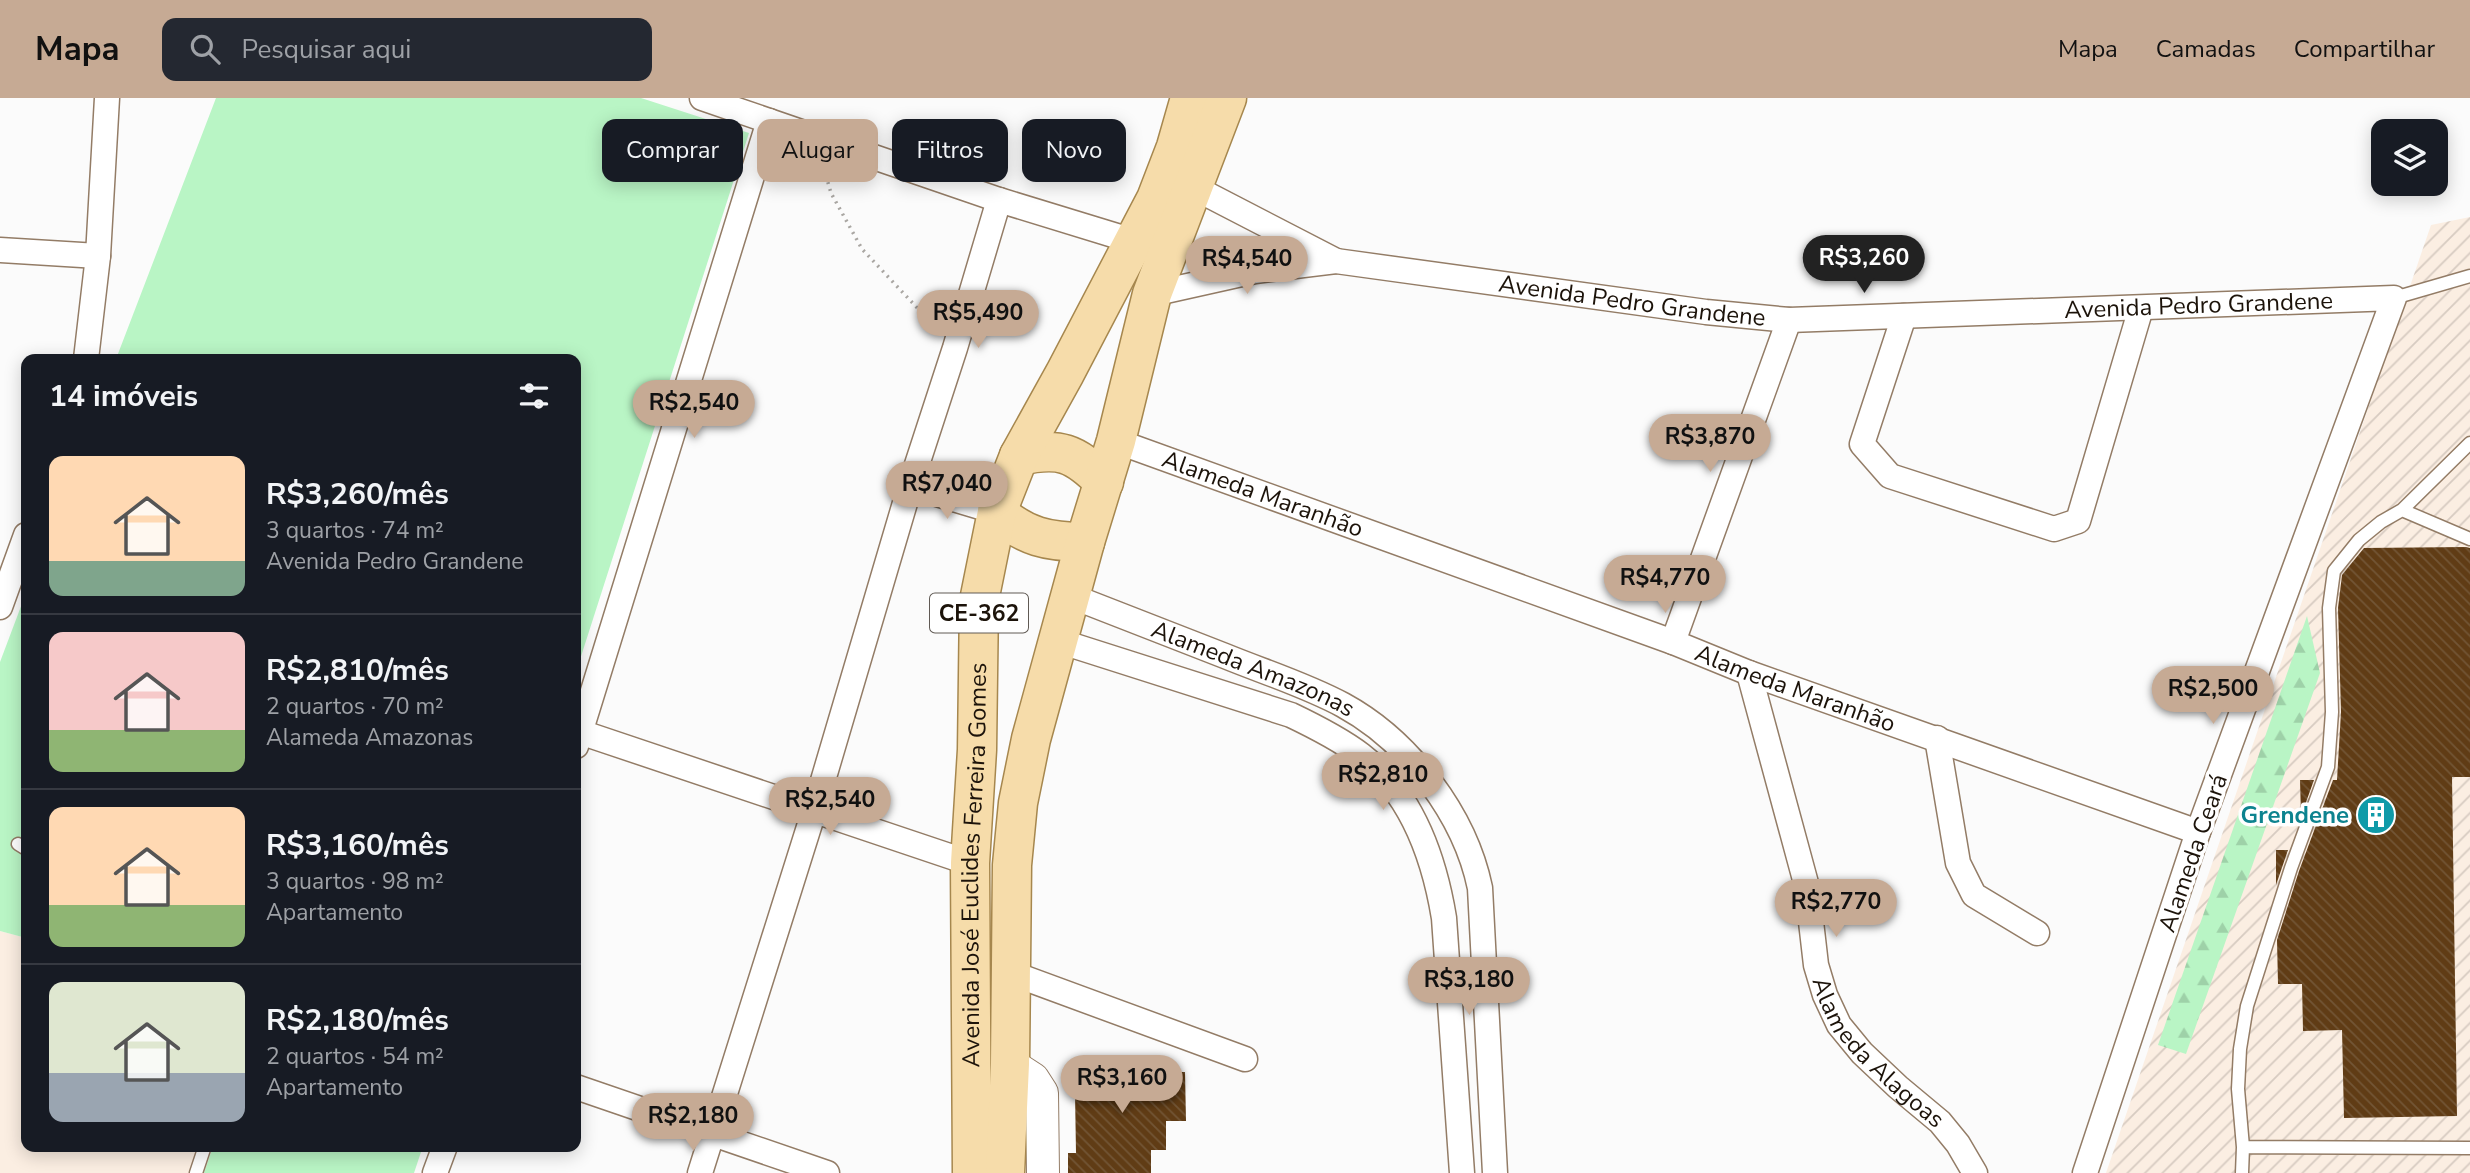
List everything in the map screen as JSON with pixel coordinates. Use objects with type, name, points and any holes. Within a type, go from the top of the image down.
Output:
[{"type":"main road","name":"Avenida José Euclides Ferreira Gomes","points":[[972,1173],[970,863],[977,750],[979,601],[997,512],[1019,456],[1156,199],[1176,147],[1190,98]]},
{"type":"main road","name":"Avenida José Euclides Ferreira Gomes","points":[[1006,1173],[1012,865],[1018,803],[1031,740],[1085,542],[1116,441],[1152,294],[1227,98]]},
{"type":"main road","points":[[1019,456],[1042,450],[1063,452],[1104,482]]},
{"type":"main road","points":[[997,512],[1012,525],[1040,538],[1085,542]]},
{"type":"street","points":[[87,354],[98,256],[107,98]]},
{"type":"street","points":[[702,98],[763,119]]},
{"type":"street","points":[[878,158],[999,200],[1133,241]]},
{"type":"street","points":[[581,729],[757,160]]},
{"type":"street","name":"Avenida Pedro Grandene","points":[[1193,187],[1336,261]]},
{"type":"street","points":[[700,1173],[814,811],[910,486],[999,200]]},
{"type":"street","points":[[0,250],[98,256]]},
{"type":"street","name":"Avenida Pedro Grandene","points":[[1152,294],[1255,271],[1336,261],[1693,311],[1789,320],[2394,298]]},
{"type":"street","name":"Alameda Ceará","points":[[2085,1173],[2198,832],[2394,298]]},
{"type":"street","points":[[1904,316],[1862,444],[1890,476],[2054,529],[2078,521],[2141,308]]},
{"type":"street","points":[[1673,642],[1789,320]]},
{"type":"street","name":"Alameda Maranhão","points":[[1116,441],[1673,642],[1749,673],[2198,832]]},
{"type":"street","points":[[910,486],[997,512]]},
{"type":"street","points":[[0,607],[21,549]]},
{"type":"street","name":"Alameda Amazonas","points":[[1071,596],[1343,705],[1395,744],[1439,793],[1456,820],[1475,863],[1483,908],[1495,1173]]},
{"type":"street","name":"Alameda Amazonas","points":[[1059,641],[1291,715],[1359,753],[1391,786],[1409,811],[1437,878],[1444,918],[1462,1173]]},
{"type":"street","name":"Alameda Alagoas","points":[[1749,673],[1807,887],[1816,965],[1825,995],[1839,1025],[1862,1053],[1940,1122],[1958,1144],[1975,1173]]},
{"type":"street","points":[[1318,728],[1343,705]]},
{"type":"street","points":[[1937,738],[1958,863],[1974,895],[2038,933]]},
{"type":"street","points":[[581,740],[814,811],[970,863]]},
{"type":"street","points":[[1391,786],[1417,768]]},
{"type":"street","points":[[1011,973],[1245,1059]]},
{"type":"street","points":[[1450,995],[1487,993]]},
{"type":"street","points":[[1010,1064],[1033,1079],[1042,1093],[1043,1173]]},
{"type":"street","points":[[581,1089],[827,1173]]},
{"type":"street","points":[[435,1173],[443,1152]]},
{"type":"lane","points":[[2394,298],[2470,276]]},
{"type":"lane","points":[[2242,1173],[2243,1147],[2238,1089],[2240,1049],[2247,1006],[2291,867],[2328,767],[2332,712],[2329,608],[2334,571],[2359,540],[2381,522],[2402,510],[2470,443]]},
{"type":"lane","points":[[2402,510],[2470,539]]},
{"type":"lane","points":[[2243,1147],[2470,1148]]},
{"type":"lane","points":[[196,1173],[203,1152]]},
{"type":"path","points":[[828,182],[831,193],[862,249],[955,348]]},
{"type":"shaded area","points":[[2470,217],[2470,1173],[2106,1173],[2431,225]]},
{"type":"shaded area","points":[[0,931],[21,937],[21,1152],[211,1152],[204,1173],[0,1173]]},
{"type":"green space","points":[[216,98],[641,98],[706,119],[602,119],[602,182],[733,182],[581,656],[581,354],[118,354]]},
{"type":"green space","points":[[743,131],[749,133],[743,152]]},
{"type":"green space","points":[[21,606],[21,937],[0,931],[0,662]]},
{"type":"green space","points":[[2307,616],[2320,673],[2186,1054],[2158,1045]]},
{"type":"green space","points":[[211,1152],[421,1152],[414,1173],[204,1173]]},
{"type":"building","name":"Grendene","points":[[2364,548],[2470,548],[2470,777],[2452,777],[2457,1116],[2344,1118],[2342,1030],[2303,1031],[2302,984],[2278,984],[2277,940],[2333,780],[2337,780],[2341,712],[2338,608],[2342,575]]},
{"type":"building","points":[[2300,780],[2314,780],[2301,816]]},
{"type":"building","points":[[2276,850],[2288,850],[2276,885]]},
{"type":"building","points":[[1153,1062],[1157,1072],[1185,1072],[1186,1121],[1166,1121],[1166,1150],[1151,1150],[1151,1173],[1068,1173],[1068,1153],[1076,1153],[1075,1093],[1066,1088],[1065,1066]]},
{"type":"place","name":"Grendene","points":[[2376,815]]}]
